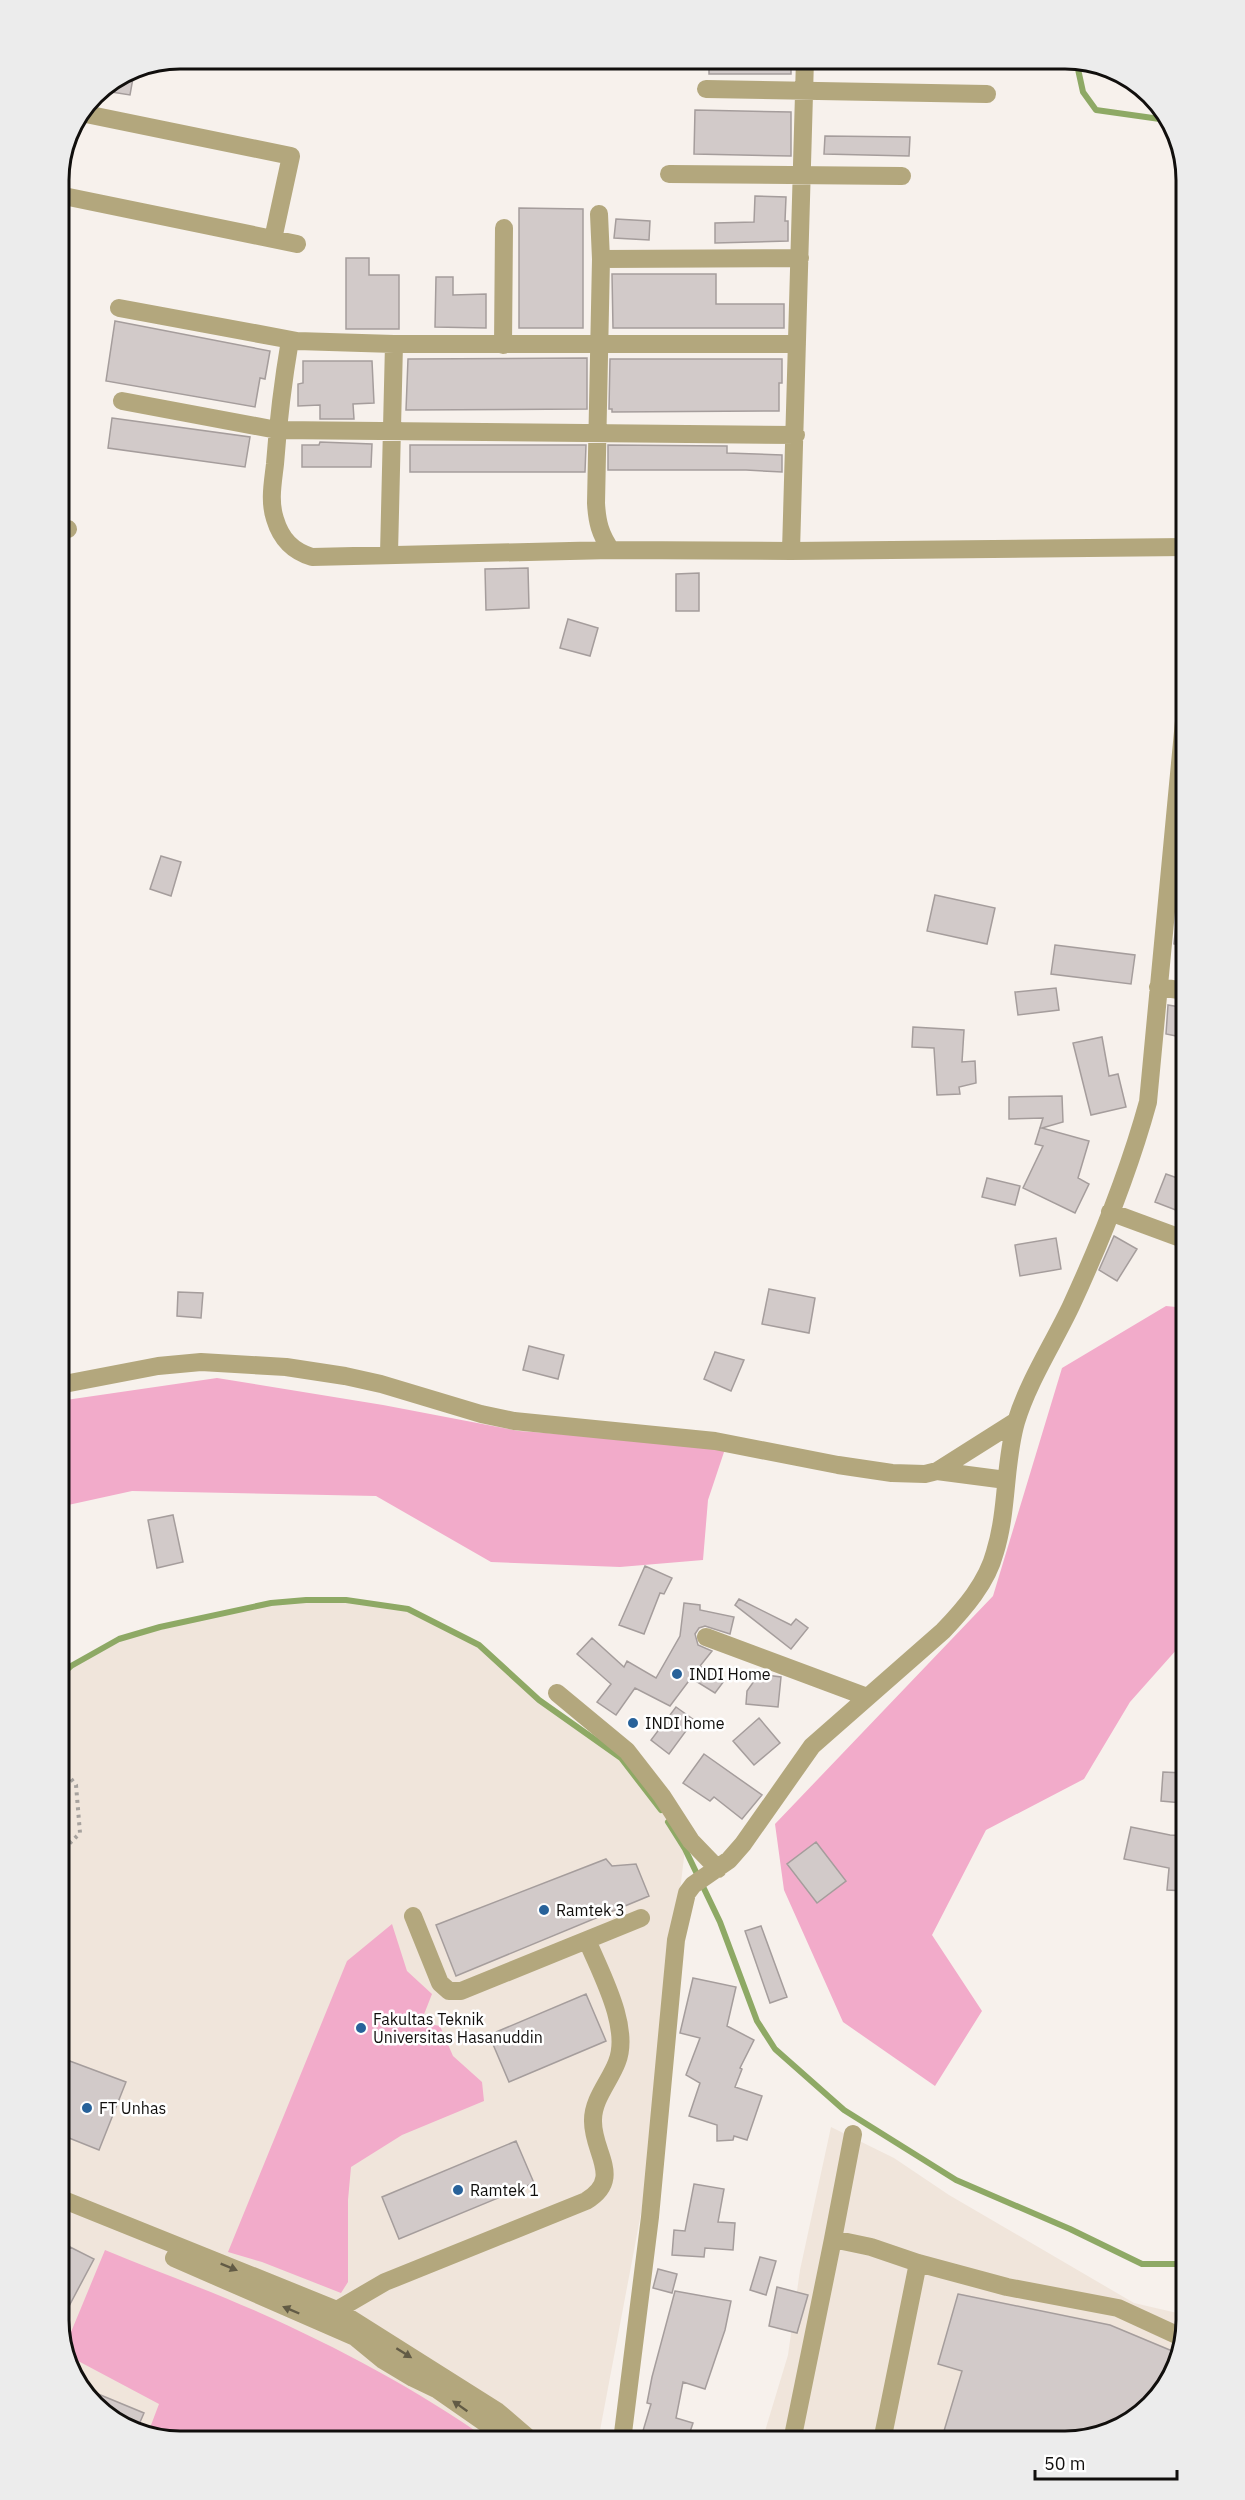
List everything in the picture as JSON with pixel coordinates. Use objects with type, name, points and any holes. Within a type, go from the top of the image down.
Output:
[{"type":"street","points":[[791,551],[805,69]]},
{"type":"street","points":[[706,89],[987,94]]},
{"type":"street","points":[[90,116],[291,156],[273,239]]},
{"type":"street","points":[[669,174],[902,176]]},
{"type":"street","points":[[69,197],[297,244]]},
{"type":"street","points":[[599,214],[601,259],[596,432],[598,525],[602,537],[611,550]]},
{"type":"street","points":[[503,345],[504,228]]},
{"type":"street","points":[[601,259],[800,258]]},
{"type":"street","points":[[119,308],[290,340],[503,345],[797,344]]},
{"type":"street","points":[[290,340],[277,430],[272,500],[275,519],[285,540],[297,553],[312,557],[611,550],[1176,548]]},
{"type":"street","points":[[389,554],[394,344]]},
{"type":"street","points":[[122,401],[277,430],[796,435]]},
{"type":"street","points":[[623,2431],[650,2217],[676,1940],[685,1902],[706,1876],[743,1844],[812,1746],[943,1631],[977,1588],[995,1554],[1016,1421],[1076,1294],[1110,1212],[1131,1160],[1148,1102],[1158,987],[1176,850]]},
{"type":"street","points":[[1158,987],[1176,990]]},
{"type":"street","points":[[1110,1212],[1176,1236]]},
{"type":"street","points":[[69,1383],[158,1366],[201,1362],[285,1367],[354,1378],[481,1414],[514,1421],[715,1441],[838,1466],[892,1473],[925,1474],[937,1471],[1016,1421]]},
{"type":"street","points":[[937,1471],[1006,1480]]},
{"type":"street","points":[[706,1637],[867,1697]]},
{"type":"street","points":[[557,1693],[627,1751],[662,1796],[691,1841],[706,1876]]},
{"type":"street","points":[[413,1916],[440,1983],[449,1991],[461,1990],[641,1918]]},
{"type":"street","points":[[337,2310],[385,2282],[586,2201],[599,2193],[604,2185],[605,2174],[592,2123],[593,2109],[618,2060],[621,2038],[617,2014],[587,1940]]},
{"type":"street","points":[[794,2431],[853,2134]]},
{"type":"street","points":[[69,2202],[337,2310],[497,2411],[520,2431]]},
{"type":"street","points":[[69,2216],[137,2241],[355,2337],[383,2360],[413,2379],[438,2390],[494,2431]]},
{"type":"street","points":[[833,2239],[871,2247],[918,2263],[1006,2287],[1118,2308],[1175,2334]]},
{"type":"street","points":[[884,2431],[918,2263]]},
{"type":"path","points":[[69,1777],[76,1785],[80,1833],[69,1844]]},
{"type":"shaded area","points":[[1166,1306],[1176,1307],[1176,1650],[1130,1702],[1084,1779],[986,1830],[932,1935],[982,2011],[935,2086],[843,2022],[784,1890],[775,1824],[993,1596],[1062,1368]]},
{"type":"shaded area","points":[[217,1378],[383,1405],[519,1431],[726,1446],[708,1500],[703,1560],[620,1567],[491,1562],[376,1496],[132,1491],[69,1505],[69,1400]]},
{"type":"shaded area","name":"Fakultas Teknik Universitas Hasanuddin","points":[[346,1600],[408,1609],[479,1645],[539,1700],[621,1758],[658,1806],[685,1849],[642,2208],[600,2431],[172,2431],[144,2425],[118,2412],[96,2393],[77,2363],[69,2328],[69,1668],[119,1639],[160,1627],[271,1603]]},
{"type":"shaded area","points":[[392,1924],[407,1971],[432,1994],[421,2022],[440,2026],[453,2056],[482,2082],[484,2101],[402,2135],[351,2167],[348,2200],[348,2282],[341,2293],[262,2262],[228,2252],[347,1961]]},
{"type":"shaded area","points":[[831,2127],[894,2158],[949,2195],[1134,2303],[1176,2313],[1174,2342],[1165,2369],[1149,2393],[1138,2404],[1108,2423],[1087,2429],[1073,2431],[765,2431],[788,2355],[800,2270]]},
{"type":"shaded area","points":[[105,2250],[239,2304],[318,2340],[406,2387],[476,2431],[172,2431],[158,2429],[150,2427],[159,2404],[76,2360],[70,2335]]},
{"type":"building","points":[[709,69],[791,69],[791,74],[709,74]]},
{"type":"building","points":[[133,79],[130,95],[112,92]]},
{"type":"building","points":[[695,110],[791,112],[791,156],[694,154]]},
{"type":"building","points":[[825,136],[910,137],[909,156],[824,154]]},
{"type":"building","points":[[755,196],[786,197],[785,221],[788,221],[788,241],[715,243],[715,223],[754,222]]},
{"type":"building","points":[[519,208],[583,209],[583,328],[519,328]]},
{"type":"building","points":[[616,219],[650,221],[649,240],[614,238]]},
{"type":"building","points":[[346,258],[369,258],[369,275],[399,275],[399,329],[346,329]]},
{"type":"building","points":[[612,274],[716,274],[716,304],[784,304],[784,328],[613,328]]},
{"type":"building","points":[[436,277],[453,277],[453,295],[486,294],[486,328],[435,327]]},
{"type":"building","points":[[115,321],[270,351],[265,379],[260,378],[255,407],[106,381]]},
{"type":"building","points":[[587,358],[587,409],[406,410],[408,359]]},
{"type":"building","points":[[610,359],[782,359],[779,411],[612,412],[612,409],[609,409]]},
{"type":"building","points":[[303,361],[372,361],[374,403],[353,404],[354,419],[320,419],[320,405],[298,406],[298,384],[303,383]]},
{"type":"building","points":[[112,418],[250,437],[245,467],[108,448]]},
{"type":"building","points":[[320,442],[372,444],[371,467],[302,467],[302,445],[319,445]]},
{"type":"building","points":[[410,445],[586,445],[585,472],[410,472]]},
{"type":"building","points":[[608,445],[727,446],[727,453],[782,455],[782,472],[608,470]]},
{"type":"building","points":[[528,568],[529,608],[486,610],[485,569]]},
{"type":"building","points":[[699,573],[699,611],[676,611],[676,574]]},
{"type":"building","points":[[568,619],[598,628],[590,656],[560,648]]},
{"type":"building","points":[[161,856],[181,862],[171,896],[150,889]]},
{"type":"building","points":[[935,895],[995,908],[987,944],[927,931]]},
{"type":"building","points":[[1055,945],[1135,955],[1131,984],[1051,974]]},
{"type":"building","points":[[1056,988],[1059,1010],[1018,1015],[1015,992]]},
{"type":"building","points":[[1168,1005],[1176,1006],[1176,1036],[1166,1034]]},
{"type":"building","points":[[913,1027],[964,1030],[962,1062],[975,1061],[976,1083],[959,1087],[960,1094],[937,1095],[934,1048],[912,1047]]},
{"type":"building","points":[[1102,1037],[1109,1076],[1118,1074],[1126,1107],[1091,1115],[1073,1043]]},
{"type":"building","points":[[1062,1096],[1063,1122],[1042,1128],[1089,1141],[1078,1178],[1089,1184],[1075,1213],[1023,1188],[1043,1146],[1035,1144],[1043,1118],[1009,1119],[1009,1097]]},
{"type":"building","points":[[1166,1174],[1176,1178],[1176,1210],[1155,1202]]},
{"type":"building","points":[[987,1178],[1020,1186],[1015,1205],[982,1197]]},
{"type":"building","points":[[1114,1236],[1137,1249],[1117,1281],[1099,1270]]},
{"type":"building","points":[[1056,1238],[1061,1269],[1020,1276],[1015,1245]]},
{"type":"building","points":[[769,1289],[815,1298],[809,1333],[762,1324]]},
{"type":"building","points":[[178,1292],[203,1293],[201,1318],[177,1316]]},
{"type":"building","points":[[529,1346],[564,1355],[558,1379],[523,1370]]},
{"type":"building","points":[[715,1352],[744,1360],[731,1391],[704,1379]]},
{"type":"building","points":[[173,1515],[183,1562],[157,1568],[148,1520]]},
{"type":"building","points":[[645,1566],[672,1578],[664,1594],[660,1593],[644,1634],[619,1625]]},
{"type":"building","points":[[739,1599],[791,1625],[796,1619],[808,1628],[791,1649],[735,1605]]},
{"type":"building","points":[[684,1603],[700,1605],[700,1610],[734,1617],[730,1634],[705,1626],[699,1628],[695,1634],[698,1645],[712,1651],[700,1666],[724,1681],[715,1693],[691,1678],[670,1706],[635,1688],[616,1715],[597,1702],[611,1684],[577,1654],[592,1638],[624,1667],[627,1661],[656,1678],[680,1636]]},
{"type":"building","points":[[759,1674],[781,1677],[778,1707],[746,1704],[747,1691]]},
{"type":"building","points":[[676,1707],[694,1720],[669,1754],[651,1740]]},
{"type":"building","points":[[759,1718],[780,1743],[754,1765],[733,1741]]},
{"type":"building","points":[[704,1754],[762,1795],[742,1819],[714,1797],[710,1801],[683,1783]]},
{"type":"building","points":[[1163,1772],[1176,1773],[1176,1802],[1161,1801]]},
{"type":"building","points":[[1131,1827],[1176,1835],[1176,1890],[1167,1890],[1169,1868],[1124,1859]]},
{"type":"building","points":[[816,1842],[846,1881],[817,1903],[787,1864]]},
{"type":"building","name":"Ramtek 3","points":[[606,1859],[612,1866],[636,1864],[649,1896],[456,1976],[436,1925]]},
{"type":"building","points":[[761,1926],[787,1997],[770,2003],[745,1931]]},
{"type":"building","points":[[693,1978],[736,1987],[727,2026],[754,2040],[740,2068],[742,2069],[735,2087],[762,2096],[747,2140],[734,2136],[733,2140],[717,2141],[717,2125],[689,2116],[700,2083],[686,2075],[700,2038],[680,2033]]},
{"type":"building","points":[[586,1994],[606,2041],[509,2082],[489,2035]]},
{"type":"building","name":"FT Unhas","points":[[69,2061],[126,2082],[99,2150],[69,2138]]},
{"type":"building","name":"Ramtek 1","points":[[516,2141],[534,2183],[399,2239],[382,2197]]},
{"type":"building","points":[[694,2184],[724,2189],[718,2222],[735,2223],[733,2250],[705,2248],[704,2257],[672,2255],[674,2230],[685,2231]]},
{"type":"building","points":[[70,2247],[94,2259],[69,2306]]},
{"type":"building","points":[[760,2257],[776,2261],[766,2295],[750,2290]]},
{"type":"building","points":[[658,2269],[677,2274],[672,2293],[653,2288]]},
{"type":"building","points":[[777,2287],[808,2295],[797,2333],[769,2326]]},
{"type":"building","points":[[675,2291],[731,2301],[725,2330],[705,2389],[683,2382],[676,2418],[693,2423],[690,2431],[643,2431],[651,2404],[647,2403]]},
{"type":"building","points":[[958,2294],[1110,2325],[1172,2351],[1157,2382],[1138,2404],[1108,2423],[1073,2431],[944,2431],[962,2371],[938,2364]]},
{"type":"building","points":[[96,2393],[144,2413],[140,2423],[131,2420],[107,2404]]},
{"type":"waterway","points":[[1078,70],[1083,92],[1096,110],[1157,119]]},
{"type":"waterway","points":[[69,1668],[119,1639],[160,1627],[271,1603],[346,1600],[408,1609],[479,1645],[539,1700],[621,1758],[661,1810]]},
{"type":"waterway","points":[[668,1822],[685,1849],[720,1922],[757,2021],[775,2049],[844,2110],[956,2180],[1070,2229],[1142,2264],[1176,2264]]},
{"type":"place","name":"INDI Home","points":[[677,1674]]},
{"type":"place","name":"INDI home","points":[[633,1723]]},
{"type":"place","name":"Ramtek 3","points":[[544,1910]]},
{"type":"place","name":"Fakultas Teknik Universitas Hasanuddin","points":[[361,2028]]},
{"type":"place","name":"FT Unhas","points":[[87,2108]]},
{"type":"place","name":"Ramtek 1","points":[[458,2190]]}]
